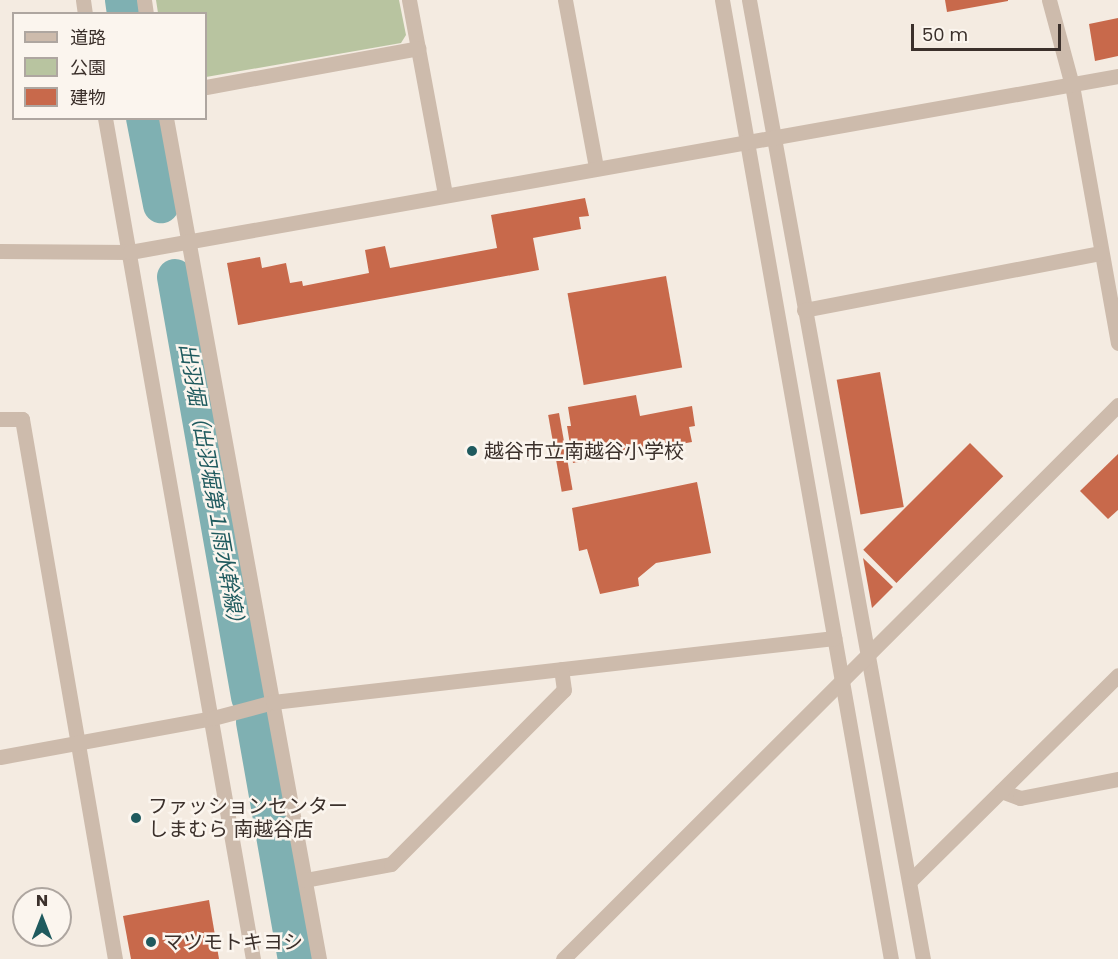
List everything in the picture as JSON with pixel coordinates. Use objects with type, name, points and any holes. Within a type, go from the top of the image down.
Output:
[{"type":"street","points":[[409,0],[445,195]]},
{"type":"street","points":[[565,0],[596,168]]},
{"type":"street","points":[[722,0],[891,959]]},
{"type":"street","points":[[749,0],[866,652],[911,880],[923,959]]},
{"type":"street","points":[[1049,0],[1072,85],[1118,343]]},
{"type":"street","points":[[207,87],[418,48]]},
{"type":"street","points":[[0,251],[130,252],[1118,76]]},
{"type":"street","points":[[105,120],[213,718],[253,959]]},
{"type":"street","points":[[166,120],[319,959]]},
{"type":"street","points":[[804,310],[1101,253]]},
{"type":"street","points":[[563,959],[841,683],[866,652],[1118,405]]},
{"type":"street","points":[[0,419],[22,419],[80,743],[115,959]]},
{"type":"street","points":[[0,757],[213,718],[273,702],[834,638]]},
{"type":"street","points":[[305,880],[391,864],[564,690],[561,669]]},
{"type":"street","points":[[911,880],[1118,675]]},
{"type":"street","points":[[1001,791],[1020,798],[1118,779]]},
{"type":"green space","points":[[156,0],[399,0],[406,35],[401,43],[207,77],[207,12],[158,12]]},
{"type":"building","points":[[945,0],[1008,0],[1008,1],[947,12]]},
{"type":"building","points":[[1118,18],[1118,56],[1095,61],[1089,24]]},
{"type":"building","points":[[585,198],[589,216],[579,217],[581,229],[533,238],[539,270],[238,325],[227,263],[260,257],[262,268],[286,263],[290,283],[302,281],[303,286],[369,273],[365,250],[385,246],[390,268],[497,248],[491,215]]},
{"type":"building","points":[[666,276],[682,368],[584,385],[568,293]]},
{"type":"building","points":[[880,372],[904,507],[860,515],[837,380]]},
{"type":"building","points":[[636,395],[640,416],[692,406],[695,426],[689,427],[692,442],[573,463],[567,426],[571,426],[568,407]]},
{"type":"building","points":[[559,413],[573,490],[562,492],[548,415]]},
{"type":"building","points":[[970,443],[1003,476],[896,583],[863,550]]},
{"type":"building","points":[[1118,454],[1118,510],[1108,519],[1080,491]]},
{"type":"building","points":[[697,482],[711,553],[656,563],[638,578],[639,586],[600,594],[587,549],[579,551],[572,508]]},
{"type":"building","points":[[863,558],[893,587],[872,608]]},
{"type":"building","points":[[209,900],[219,959],[131,959],[123,916]]},
{"type":"waterway","name":"出羽堀（出羽堀第１雨水幹線）","points":[[123,0],[125,12]]},
{"type":"waterway","name":"出羽堀（出羽堀第１雨水幹線）","points":[[144,120],[161,205]]},
{"type":"waterway","name":"出羽堀（出羽堀第１雨水幹線）","points":[[175,277],[249,698]]},
{"type":"waterway","name":"出羽堀（出羽堀第１雨水幹線）","points":[[254,722],[296,959]]},
{"type":"place","name":"越谷市立南越谷小学校","points":[[472,451]]},
{"type":"place","name":"ファッションセンター しまむら 南越谷店","points":[[136,818]]},
{"type":"place","name":"マツモトキヨシ","points":[[151,942]]}]
